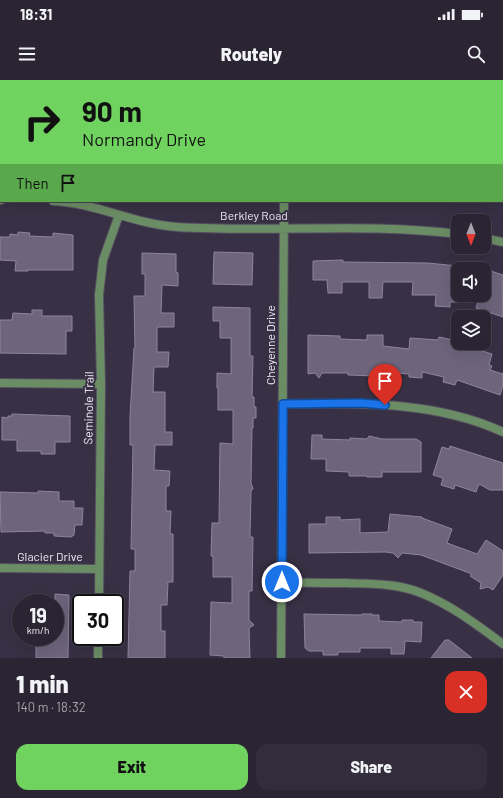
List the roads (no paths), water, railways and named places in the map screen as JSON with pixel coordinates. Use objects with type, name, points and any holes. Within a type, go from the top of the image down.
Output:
[{"type":"street","name":"Berkley Road","points":[[62,202],[81,204],[160,225],[176,227],[388,230],[451,233]]},
{"type":"street","name":"Cheyenne Drive","points":[[281,658],[284,202]]},
{"type":"street","name":"Seminole Trail","points":[[99,594],[101,384],[99,308],[100,285],[103,260],[119,215]]},
{"type":"street","points":[[491,239],[503,242]]},
{"type":"street","points":[[0,383],[101,384]]},
{"type":"street","points":[[283,404],[361,403],[397,406],[438,412],[473,421],[503,432]]},
{"type":"street","name":"Glacier Drive","points":[[0,568],[99,569]]},
{"type":"street","points":[[282,582],[399,586],[419,592],[442,602],[503,644]]},
{"type":"street","points":[[98,646],[98,658]]}]
